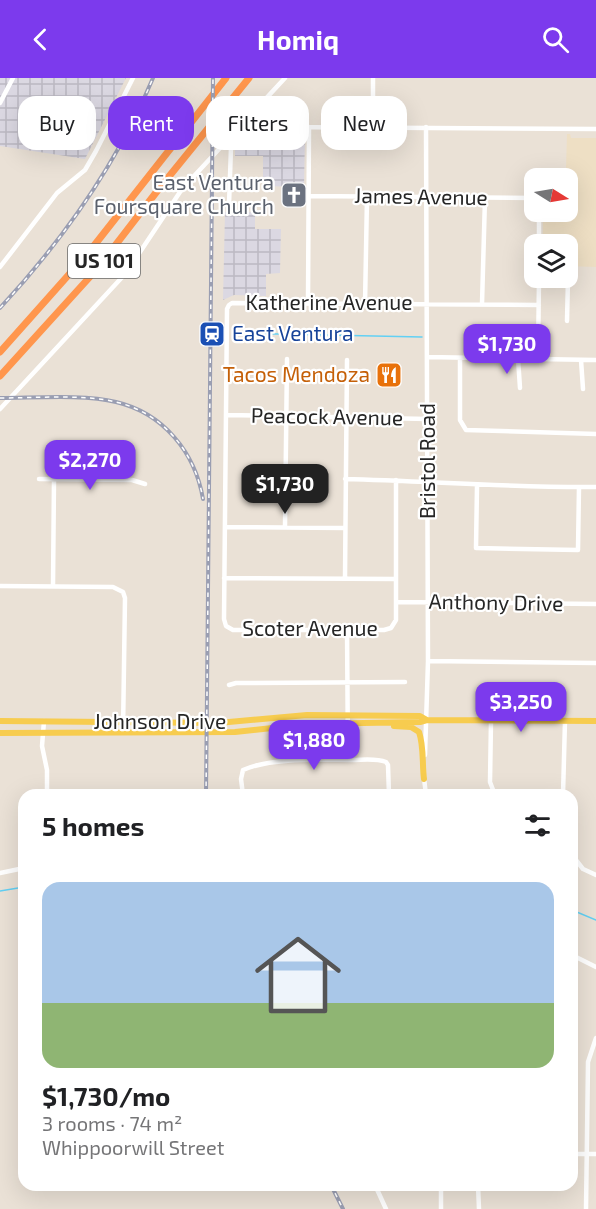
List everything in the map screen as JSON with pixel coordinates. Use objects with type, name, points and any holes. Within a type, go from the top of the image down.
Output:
[{"type":"highway","name":"US 101","points":[[0,352],[89,252],[226,78]]},
{"type":"highway","name":"US 101","points":[[0,376],[97,269],[249,78]]},
{"type":"main road","name":"Johnson Drive","points":[[0,721],[218,723],[299,715],[420,716],[427,720]]},
{"type":"main road","name":"Johnson Drive","points":[[0,733],[235,732],[302,724],[376,724],[427,720],[596,721]]},
{"type":"main road","points":[[376,724],[417,730],[421,738],[421,763],[424,779]]},
{"type":"street","points":[[0,103],[13,78]]},
{"type":"street","points":[[0,267],[57,193],[85,170],[133,78]]},
{"type":"street","points":[[268,96],[285,78]]},
{"type":"street","points":[[373,78],[373,96]]},
{"type":"street","points":[[309,127],[321,127]]},
{"type":"street","points":[[407,128],[596,129]]},
{"type":"street","name":"Bristol Road","points":[[425,789],[428,661],[426,128]]},
{"type":"street","points":[[0,409],[126,273],[183,189],[219,150]]},
{"type":"street","points":[[229,205],[230,150]]},
{"type":"street","points":[[308,303],[309,150]]},
{"type":"street","name":"James Avenue","points":[[309,196],[524,198]]},
{"type":"street","points":[[366,305],[367,196]]},
{"type":"street","points":[[482,304],[484,198]]},
{"type":"street","points":[[538,359],[539,288]]},
{"type":"street","points":[[567,321],[568,288]]},
{"type":"street","name":"Katherine Avenue","points":[[226,415],[226,309],[232,303],[538,305]]},
{"type":"street","points":[[428,357],[596,360]]},
{"type":"street","points":[[460,358],[460,420],[463,429],[471,432],[596,434]]},
{"type":"street","points":[[518,358],[520,388]]},
{"type":"street","points":[[285,526],[287,359]]},
{"type":"street","points":[[345,578],[347,360]]},
{"type":"street","points":[[581,360],[583,389]]},
{"type":"street","points":[[226,415],[224,578],[396,579]]},
{"type":"street","name":"Peacock Avenue","points":[[226,415],[428,419]]},
{"type":"street","points":[[39,479],[132,480],[145,484]]},
{"type":"street","points":[[53,586],[54,479]]},
{"type":"street","points":[[345,479],[477,486],[596,487]]},
{"type":"street","points":[[396,480],[396,602]]},
{"type":"street","points":[[477,486],[476,548],[578,550],[579,488]]},
{"type":"street","points":[[225,527],[345,528]]},
{"type":"street","name":"Scoter Avenue","points":[[224,578],[224,619],[226,626],[233,630],[388,630],[396,620],[396,602]]},
{"type":"street","points":[[0,586],[113,587],[121,590],[125,598],[123,732]]},
{"type":"street","name":"Anthony Drive","points":[[396,602],[596,604]]},
{"type":"street","points":[[347,629],[348,760]]},
{"type":"street","points":[[428,661],[596,663]]},
{"type":"street","points":[[229,685],[236,683],[405,682]]},
{"type":"street","points":[[44,721],[43,751],[47,789]]},
{"type":"street","points":[[491,721],[490,782],[493,789]]},
{"type":"street","points":[[563,789],[565,721]]},
{"type":"street","points":[[242,789],[243,770],[252,766],[304,760],[348,760],[386,762],[389,789]]},
{"type":"street","points":[[578,863],[583,869],[596,875]]},
{"type":"street","points":[[0,873],[18,869]]},
{"type":"street","points":[[578,958],[596,967]]},
{"type":"street","points":[[586,1209],[588,1062],[596,1038]]},
{"type":"street","points":[[587,1098],[594,1098]]},
{"type":"street","points":[[578,1154],[596,1154]]},
{"type":"street","points":[[378,1191],[386,1209]]},
{"type":"street","points":[[441,1191],[441,1209]]},
{"type":"street","points":[[478,1191],[479,1209]]},
{"type":"shaded area","points":[[0,78],[126,78],[117,96],[108,96],[108,114],[96,137],[96,96],[18,96],[18,149],[0,146]]},
{"type":"shaded area","points":[[567,134],[570,134],[571,138],[596,138],[596,267],[578,266],[578,234],[543,234],[543,222],[578,222],[578,168],[566,168]]},
{"type":"shaded area","points":[[26,150],[90,150],[85,159]]},
{"type":"shaded area","points":[[235,150],[305,150],[304,187],[263,186],[263,156],[235,156]]},
{"type":"shaded area","points":[[225,212],[255,212],[255,229],[281,229],[280,273],[266,274],[266,296],[234,295],[223,300]]},
{"type":"waterway","points":[[233,333],[422,337]]},
{"type":"waterway","points":[[0,891],[18,888]]},
{"type":"waterway","points":[[578,912],[596,920]]},
{"type":"railway","points":[[0,308],[67,228],[87,200],[123,141],[153,78]]},
{"type":"railway","points":[[206,789],[213,78]]},
{"type":"railway","points":[[0,398],[89,398],[133,407],[162,425],[174,437],[193,466],[203,499]]},
{"type":"railway","points":[[334,1191],[343,1209]]},
{"type":"place","name":"East Ventura Foursquare Church","points":[[294,195]]},
{"type":"place","name":"East Ventura","points":[[212,334]]},
{"type":"place","name":"Tacos Mendoza","points":[[389,375]]}]
